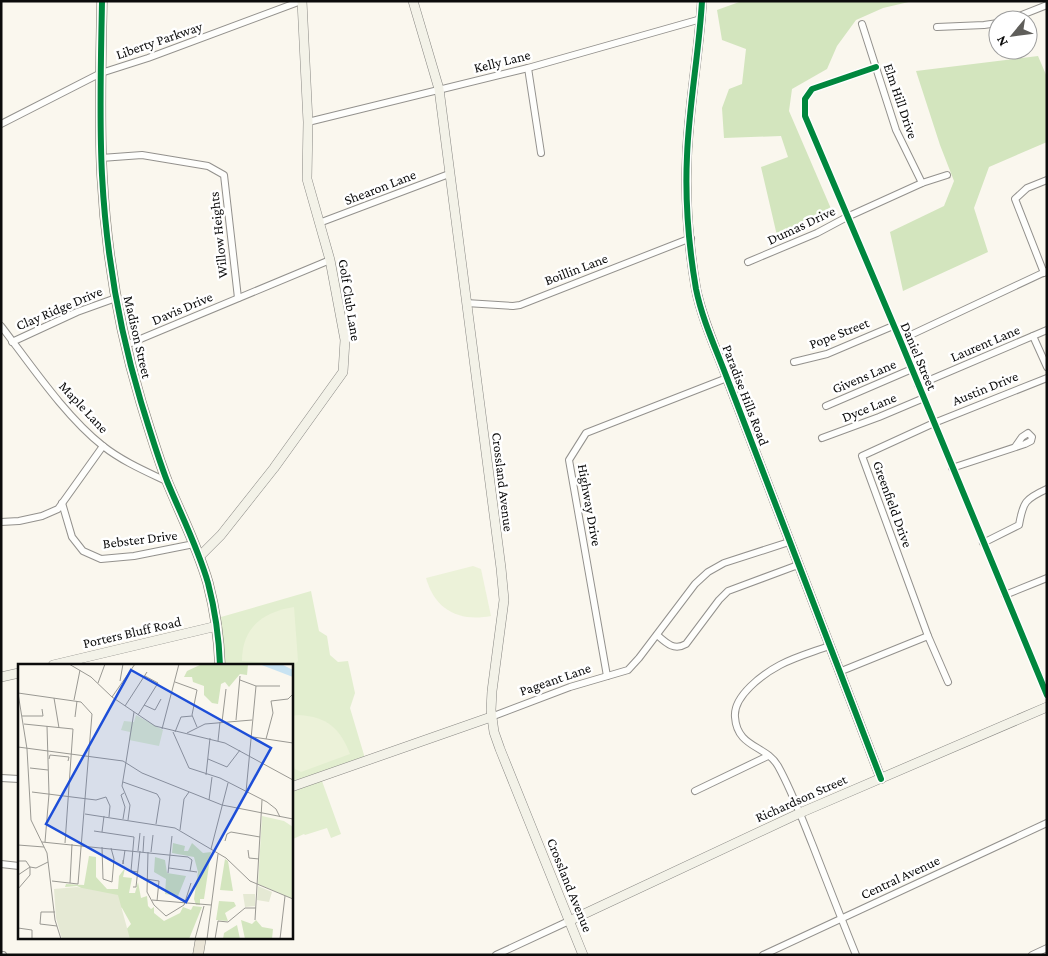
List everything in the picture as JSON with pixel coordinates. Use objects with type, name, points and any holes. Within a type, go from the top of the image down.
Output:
[{"type":"main road","name":"Madison Street","points":[[102,1],[101,158],[106,230],[116,298],[141,402],[168,482],[208,582],[217,626],[220,664]]},
{"type":"main road","points":[[198,955],[201,938]]},
{"type":"street","name":"Liberty Parkway","points":[[1,124],[101,73],[148,58],[302,1]]},
{"type":"street","name":"Golf Club Lane","points":[[199,557],[221,535],[274,468],[342,372],[345,340],[330,260],[307,179],[308,122],[302,1]]},
{"type":"street","name":"Crossland Avenue","points":[[413,1],[438,89],[504,600],[492,690],[491,717],[500,750],[583,955]]},
{"type":"street","name":"Paradise Hills Road","points":[[702,1],[687,156],[687,189],[696,290],[704,317],[798,566],[881,779]]},
{"type":"street","points":[[1034,10],[1047,5]]},
{"type":"street","name":"Kelly Lane","points":[[308,122],[528,68],[701,19]]},
{"type":"street","name":"Elm Hill Drive","points":[[862,24],[896,130],[922,184]]},
{"type":"street","points":[[937,27],[988,24]]},
{"type":"street","name":"Daniel Street","points":[[876,67],[812,89],[805,100],[805,116],[1047,695]]},
{"type":"street","points":[[528,68],[541,153]]},
{"type":"street","name":"Willow Heights","points":[[101,158],[142,155],[208,166],[224,175],[238,298]]},
{"type":"street","name":"Shearon Lane","points":[[319,223],[449,174]]},
{"type":"street","name":"Dumas Drive","points":[[748,262],[817,233],[847,216],[947,175]]},
{"type":"street","points":[[900,340],[1045,272],[1015,199],[1027,188],[1047,180]]},
{"type":"street","name":"Boillin Lane","points":[[466,303],[520,305],[691,238]]},
{"type":"street","name":"Davis Drive","points":[[126,345],[330,260]]},
{"type":"street","name":"Clay Ridge Drive","points":[[12,342],[77,312],[116,298]]},
{"type":"street","name":"Pope Street","points":[[794,362],[827,354],[893,326]]},
{"type":"street","name":"Maple Lane","points":[[2,329],[69,413],[103,446],[135,466],[168,482]]},
{"type":"street","name":"Laurent Lane","points":[[918,385],[1047,330]]},
{"type":"street","name":"Laurent Lane","points":[[1033,336],[1047,367]]},
{"type":"street","name":"Givens Lane","points":[[826,406],[912,370]]},
{"type":"street","name":"Highway Drive","points":[[607,676],[569,460],[586,433],[727,378]]},
{"type":"street","name":"Austin Drive","points":[[934,423],[1047,378]]},
{"type":"street","name":"Dyce Lane","points":[[822,438],[924,398]]},
{"type":"street","name":"Greenfield Drive","points":[[934,423],[862,456],[928,636],[948,682]]},
{"type":"street","points":[[1,522],[19,521],[42,516],[58,509],[103,446]]},
{"type":"street","points":[[952,468],[1014,447]]},
{"type":"street","points":[[984,543],[1019,525],[1022,506],[1034,495],[1047,489]]},
{"type":"street","name":"Bebster Drive","points":[[62,503],[72,537],[83,551],[101,559],[134,556],[194,544]]},
{"type":"street","name":"Pageant Lane","points":[[292,787],[491,717],[570,687],[619,674],[630,668],[696,584],[708,572],[724,563],[789,542]]},
{"type":"street","points":[[657,636],[671,646],[681,647],[686,644],[728,591],[798,566]]},
{"type":"street","points":[[1006,595],[1047,578]]},
{"type":"street","name":"Porters Bluff Road","points":[[57,664],[217,626]]},
{"type":"street","points":[[839,672],[928,636]]},
{"type":"street","points":[[830,646],[780,664],[745,691],[738,702],[734,716],[739,731],[746,742],[777,764],[800,813],[856,955]]},
{"type":"street","points":[[1,677],[18,673]]},
{"type":"street","name":"Richardson Street","points":[[570,921],[800,813],[1047,707]]},
{"type":"street","points":[[695,791],[768,756]]},
{"type":"street","points":[[1,778],[18,779]]},
{"type":"street","name":"Central Avenue","points":[[763,955],[1047,823]]},
{"type":"street","points":[[1,864],[18,866]]},
{"type":"street","points":[[496,955],[570,921]]},
{"type":"street","points":[[1032,955],[1047,948]]},
{"type":"green space","points":[[742,1],[913,1],[883,8],[856,20],[837,46],[827,69],[792,89],[789,111],[832,211],[778,240],[761,167],[788,157],[781,136],[724,138],[722,108],[729,89],[742,84],[746,49],[722,40],[717,10]]},
{"type":"green space","points":[[1038,56],[1047,77],[1047,142],[989,167],[974,208],[988,252],[903,291],[890,232],[944,206],[954,181],[916,71],[1005,60],[1038,60]]},
{"type":"green space","points":[[473,566],[481,569],[491,616],[469,617],[450,611],[435,598],[426,578]]},
{"type":"green space","points":[[311,591],[319,631],[327,636],[330,655],[338,662],[348,661],[355,693],[350,708],[367,765],[322,781],[341,834],[331,838],[327,828],[304,834],[292,840],[292,664],[225,664],[221,617]]},
{"type":"green space","points":[[294,607],[298,661],[295,664],[242,661],[246,639],[256,623],[273,613]]},
{"type":"green space","points":[[292,716],[309,716],[325,721],[342,737],[350,754],[301,772],[295,769],[292,761]]},
{"type":"cycle path","points":[[102,1],[100,110],[102,175],[110,261],[115,290],[126,346],[153,442],[208,583],[213,603],[220,664]]},
{"type":"cycle path","points":[[702,1],[688,137],[687,172],[688,223],[696,289],[710,334],[881,779]]},
{"type":"cycle path","points":[[876,67],[812,89],[805,99],[805,116],[1047,695]]}]
